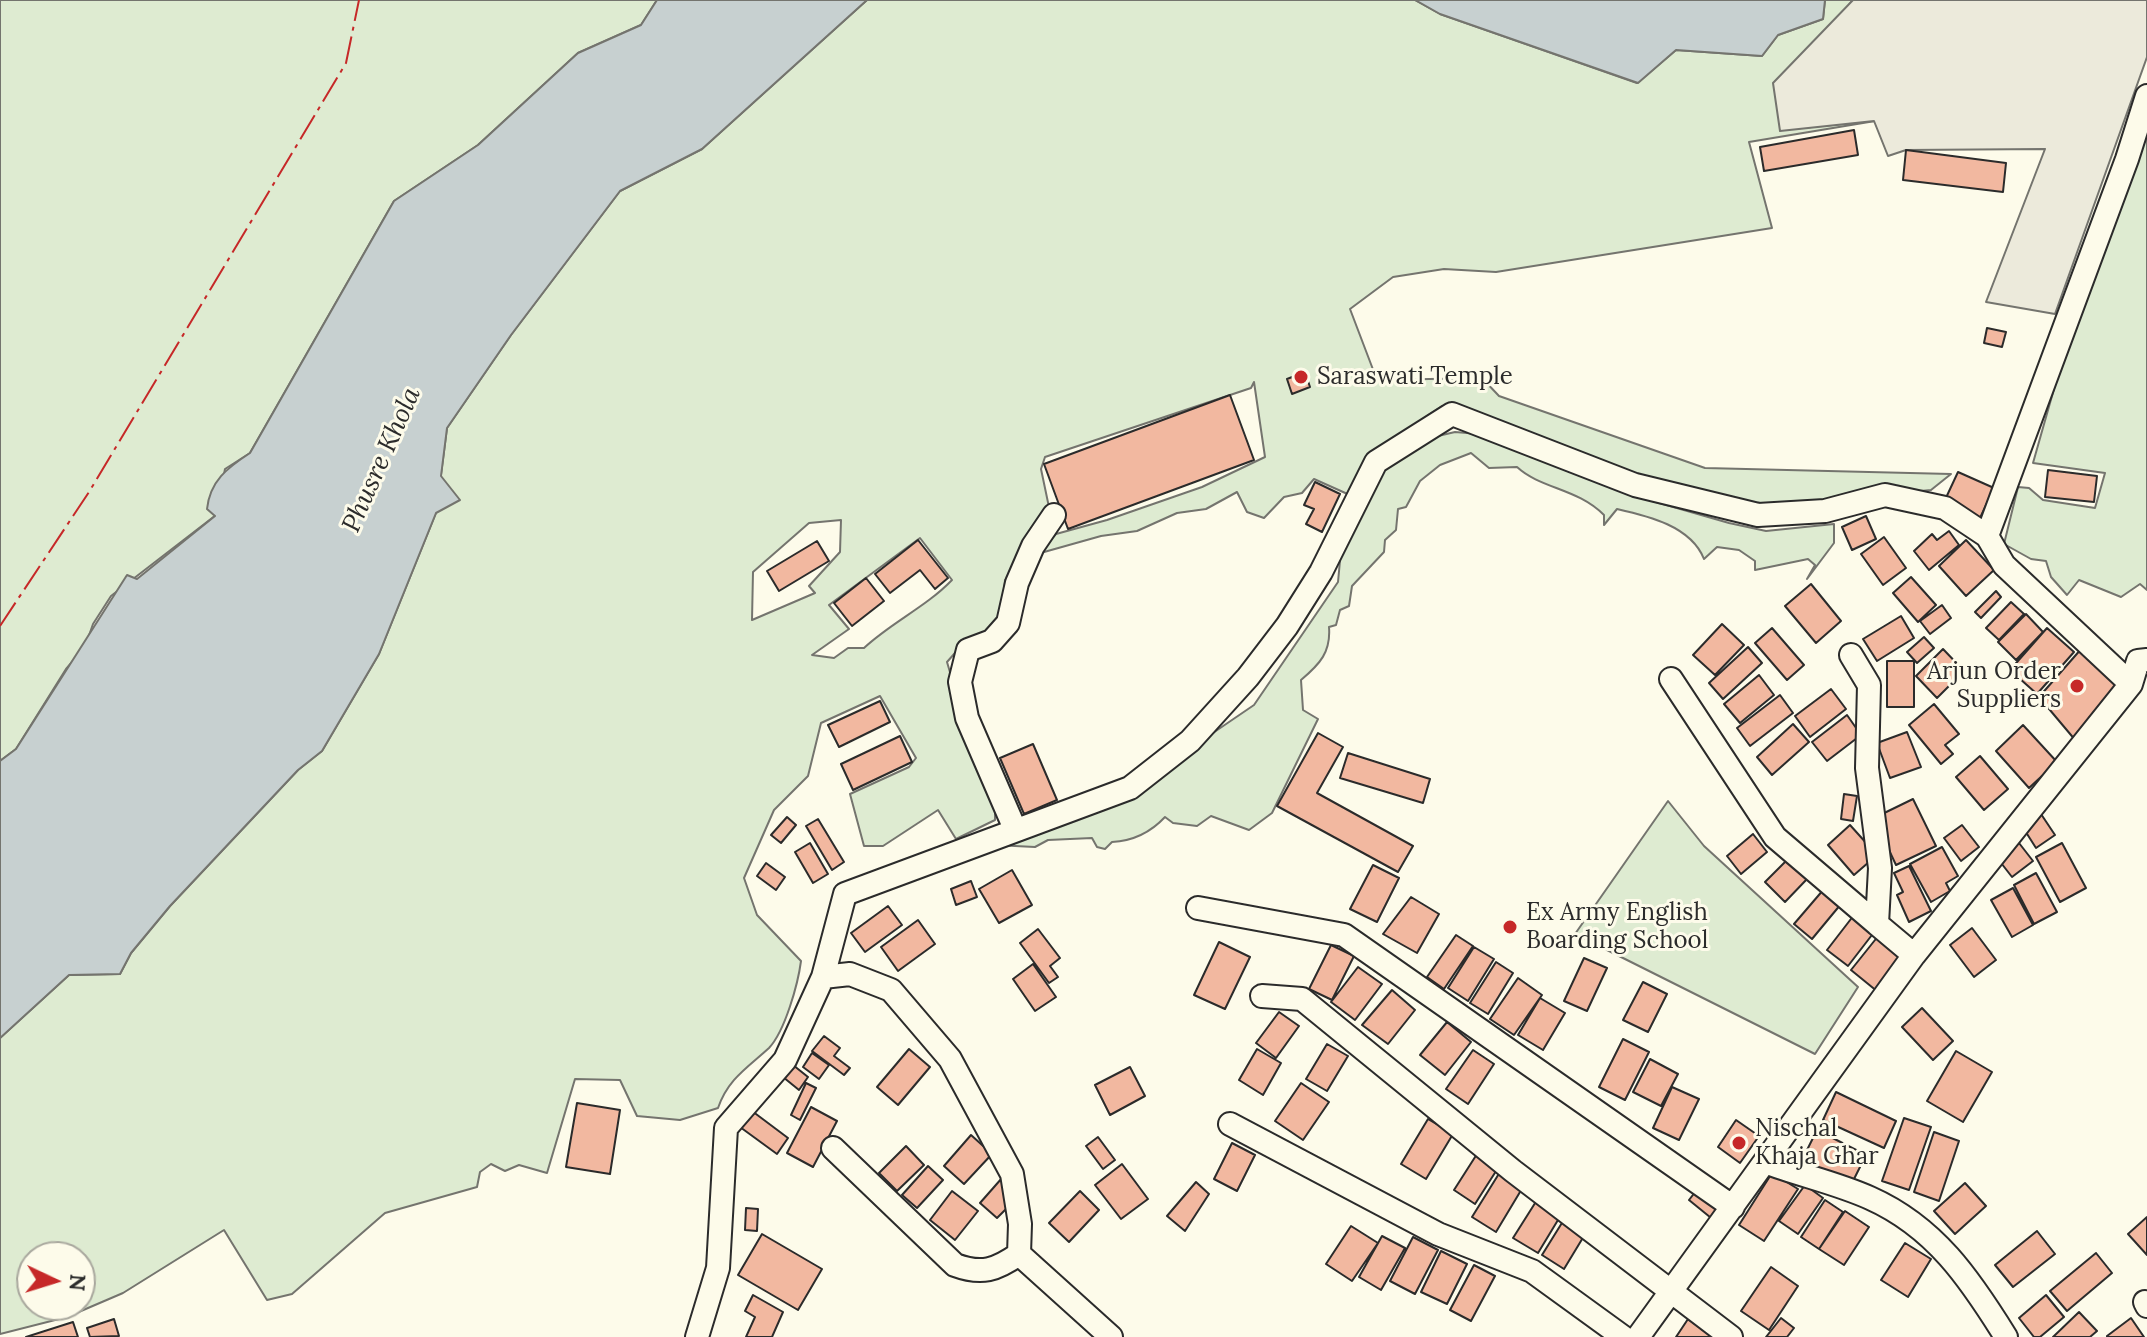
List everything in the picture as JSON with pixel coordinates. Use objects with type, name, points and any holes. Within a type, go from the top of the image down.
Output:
[{"type":"street","points":[[1987,536],[2127,159],[2147,96]]},
{"type":"street","points":[[697,1337],[718,1268],[726,1128],[785,1060],[823,977],[845,894],[1130,788],[1190,741],[1248,677],[1287,626],[1321,572],[1376,462],[1452,414],[1635,485],[1758,515],[1825,511],[1885,495],[1945,508],[1987,536],[2004,565],[2131,684]]},
{"type":"street","points":[[1015,829],[967,718],[960,682],[968,650],[992,641],[1008,623],[1017,583],[1033,546],[1054,515]]},
{"type":"street","points":[[1851,655],[1869,685],[1867,768],[1880,868],[1877,924]]},
{"type":"street","points":[[1638,1337],[1914,955],[2131,684],[2138,661],[2147,660]]},
{"type":"street","points":[[1671,679],[1775,837],[1914,955]]},
{"type":"street","points":[[1198,908],[1344,935],[1733,1207]]},
{"type":"street","points":[[823,977],[850,974],[891,990],[950,1059],[1012,1174],[1020,1224],[1019,1254],[1111,1337]]},
{"type":"street","points":[[1262,996],[1302,999],[1513,1171],[1731,1337]]},
{"type":"street","points":[[1230,1124],[1438,1234],[1532,1271],[1623,1337]]},
{"type":"street","points":[[833,1148],[955,1265],[977,1273],[1000,1268],[1019,1254]]},
{"type":"street","points":[[1765,1162],[1868,1197],[1916,1224],[1968,1277],[2006,1337]]},
{"type":"green space","points":[[0,0],[657,0],[641,25],[578,53],[478,145],[394,201],[250,453],[225,469],[216,515],[111,596],[93,624],[85,647],[66,669],[16,749],[0,761]]},
{"type":"green space","points":[[867,0],[1415,0],[1440,14],[1637,83],[1676,50],[1762,56],[1778,35],[1823,19],[1825,0],[1853,0],[1827,31],[1780,130],[1875,121],[1749,142],[1772,228],[1496,272],[1444,269],[1393,277],[1350,309],[1377,380],[1482,378],[1499,396],[1705,468],[1951,474],[1931,490],[1753,507],[1650,484],[1463,411],[1442,406],[1392,445],[1352,496],[1314,479],[1302,493],[1284,497],[1264,518],[1247,512],[1237,492],[1206,509],[1177,513],[1137,531],[1101,536],[1037,554],[1056,534],[1202,487],[1265,457],[1254,382],[1251,388],[1045,457],[1041,469],[1050,512],[1017,571],[1005,580],[1001,622],[987,639],[962,645],[947,662],[967,730],[995,804],[995,820],[956,839],[938,810],[883,846],[864,846],[850,794],[909,767],[916,758],[880,696],[821,723],[808,776],[774,810],[744,878],[757,915],[801,961],[794,994],[775,1040],[733,1082],[718,1108],[680,1120],[637,1116],[620,1080],[575,1079],[547,1173],[519,1165],[505,1171],[491,1164],[480,1172],[477,1187],[385,1213],[292,1294],[267,1300],[224,1230],[123,1293],[96,1305],[96,1241],[16,1241],[16,1321],[51,1321],[0,1334],[0,1038],[69,975],[120,974],[131,953],[170,906],[298,770],[322,751],[379,654],[436,513],[447,428],[511,335],[620,191],[702,149]],"holes":[[[841,520],[840,552],[809,586],[815,593],[752,620],[753,572],[809,523]],[[920,538],[952,580],[864,648],[848,648],[834,658],[812,655],[849,629],[829,605]]]},
{"type":"green space","points":[[2147,131],[2147,590],[2140,584],[2121,597],[2079,580],[2067,595],[2051,577],[2046,561],[2031,559],[2004,544],[2018,487],[2029,488],[2043,500],[2095,508],[2105,473],[2033,463],[2065,350]]},
{"type":"green space","points":[[1455,432],[1491,435],[1635,496],[1729,523],[1766,531],[1834,524],[1834,543],[1807,579],[1815,565],[1808,559],[1755,570],[1755,561],[1739,550],[1717,547],[1704,559],[1689,538],[1667,524],[1617,509],[1604,525],[1604,515],[1582,499],[1537,480],[1517,467],[1489,468],[1471,453],[1440,465],[1420,481],[1406,507],[1398,509],[1396,530],[1385,540],[1384,552],[1352,586],[1349,606],[1340,610],[1336,625],[1329,627],[1323,657],[1301,680],[1303,710],[1318,719],[1272,813],[1249,830],[1211,816],[1197,826],[1173,823],[1165,817],[1134,838],[1112,842],[1105,849],[1097,847],[1092,838],[1048,840],[1035,847],[995,845],[1207,737],[1254,705],[1338,582],[1341,550],[1374,479],[1400,453],[1421,440]]},
{"type":"green space","points":[[1668,801],[1704,846],[1858,987],[1815,1054],[1575,934]]},
{"type":"shaded area","points":[[1853,0],[2147,0],[2147,57],[2055,314],[1986,302],[2045,149],[1906,150],[1888,156],[1874,121],[1780,131],[1773,83]]},
{"type":"water","name":"Phusre Khola","points":[[657,0],[867,0],[702,149],[620,191],[511,335],[447,428],[441,476],[460,500],[436,513],[379,654],[322,751],[298,770],[170,906],[131,953],[120,974],[69,975],[0,1038],[0,761],[16,749],[127,575],[137,579],[215,516],[207,509],[216,483],[227,470],[250,453],[394,201],[478,145],[578,53],[641,25]]},
{"type":"water","points":[[1415,0],[1825,0],[1823,19],[1778,35],[1762,56],[1676,50],[1638,83],[1440,14]]},
{"type":"building","points":[[1854,130],[1858,155],[1764,171],[1760,147]]},
{"type":"building","points":[[1906,150],[2006,163],[2003,192],[1903,180]]},
{"type":"building","points":[[1987,328],[2006,332],[2002,347],[1984,343]]},
{"type":"building","points":[[1305,372],[1310,387],[1292,394],[1287,379]]},
{"type":"building","points":[[1230,395],[1254,460],[1068,529],[1044,464]]},
{"type":"building","points":[[2048,470],[2097,476],[2094,502],[2045,497]]},
{"type":"building","points":[[1958,472],[1994,488],[1980,518],[1944,502]]},
{"type":"building","points":[[1315,482],[1340,494],[1322,532],[1306,524],[1314,509],[1304,505]]},
{"type":"building","points":[[1866,516],[1876,539],[1852,550],[1842,527]]},
{"type":"building","points":[[1949,531],[1959,545],[1929,570],[1914,551],[1932,534],[1937,540]]},
{"type":"building","points":[[1884,537],[1906,568],[1883,585],[1861,554]]},
{"type":"building","points":[[918,540],[948,578],[935,589],[920,570],[890,593],[875,574]]},
{"type":"building","points":[[1966,540],[1994,570],[1966,596],[1939,566]]},
{"type":"building","points":[[817,541],[829,561],[779,591],[767,571]]},
{"type":"building","points":[[1911,577],[1936,605],[1918,622],[1893,593]]},
{"type":"building","points":[[866,578],[884,601],[852,626],[834,603]]},
{"type":"building","points":[[1811,584],[1841,621],[1816,643],[1785,606]]},
{"type":"building","points":[[1996,591],[2001,597],[1981,618],[1975,612]]},
{"type":"building","points":[[2011,602],[2024,614],[1999,640],[1986,628]]},
{"type":"building","points":[[1942,605],[1951,618],[1930,634],[1920,621]]},
{"type":"building","points":[[2026,614],[2043,632],[2016,660],[1998,642]]},
{"type":"building","points":[[1901,616],[1914,638],[1877,661],[1863,639]]},
{"type":"building","points":[[1722,624],[1744,645],[1715,675],[1693,655]]},
{"type":"building","points":[[1772,628],[1804,665],[1787,680],[1755,643]]},
{"type":"building","points":[[2047,628],[2074,652],[2037,694],[2010,670]]},
{"type":"building","points":[[1924,637],[1934,648],[1917,663],[1907,652]]},
{"type":"building","points":[[1748,647],[1762,663],[1723,699],[1709,683]]},
{"type":"building","points":[[2082,648],[2122,692],[2076,741],[2039,697]]},
{"type":"building","points":[[1943,649],[1964,671],[1937,698],[1916,676]]},
{"type":"building","points":[[1887,661],[1914,661],[1914,707],[1887,707]]},
{"type":"building","points":[[1759,675],[1774,695],[1740,723],[1724,704]]},
{"type":"building","points":[[1831,689],[1846,709],[1810,737],[1795,716]]},
{"type":"building","points":[[1780,695],[1793,713],[1750,746],[1737,728]]},
{"type":"building","points":[[880,701],[890,722],[839,747],[828,725]]},
{"type":"building","points":[[1934,704],[1959,734],[1945,745],[1953,754],[1941,764],[1909,725]]},
{"type":"building","points":[[1847,715],[1861,735],[1827,761],[1812,742]]},
{"type":"building","points":[[1793,724],[1809,742],[1772,775],[1757,757]]},
{"type":"building","points":[[2023,725],[2057,762],[2029,788],[1996,751]]},
{"type":"building","points":[[1907,732],[1921,767],[1890,778],[1877,743]]},
{"type":"building","points":[[1318,733],[1343,747],[1317,793],[1413,846],[1398,872],[1277,806]]},
{"type":"building","points":[[900,736],[912,762],[853,790],[841,764]]},
{"type":"building","points":[[1033,744],[1057,800],[1024,814],[1000,758]]},
{"type":"building","points":[[1348,753],[1430,779],[1423,803],[1340,778]]},
{"type":"building","points":[[1980,756],[2008,789],[1984,810],[1956,777]]},
{"type":"building","points":[[1844,794],[1857,796],[1853,821],[1841,819]]},
{"type":"building","points":[[1913,799],[1936,846],[1896,865],[1874,818]]},
{"type":"building","points":[[2041,814],[2055,835],[2036,848],[2022,826]]},
{"type":"building","points":[[787,817],[796,825],[781,843],[771,835]]},
{"type":"building","points":[[818,819],[844,862],[832,870],[806,826]]},
{"type":"building","points":[[1850,825],[1877,855],[1854,875],[1828,845]]},
{"type":"building","points":[[1962,825],[1979,847],[1961,861],[1944,838]]},
{"type":"building","points":[[1753,834],[1767,852],[1741,874],[1727,856]]},
{"type":"building","points":[[810,843],[828,874],[813,883],[795,852]]},
{"type":"building","points":[[2019,843],[2033,861],[2012,877],[1998,859]]},
{"type":"building","points":[[2062,843],[2086,888],[2060,902],[2036,857]]},
{"type":"building","points":[[1942,847],[1958,876],[1946,883],[1950,891],[1931,902],[1910,864]]},
{"type":"building","points":[[1787,860],[1807,879],[1785,902],[1765,882]]},
{"type":"building","points":[[766,863],[785,877],[776,890],[757,876]]},
{"type":"building","points":[[1373,865],[1399,878],[1377,922],[1350,909]]},
{"type":"building","points":[[1909,866],[1931,911],[1909,922],[1897,895],[1903,892],[1894,873]]},
{"type":"building","points":[[1012,870],[1032,905],[999,923],[979,889]]},
{"type":"building","points":[[2036,873],[2057,912],[2034,924],[2014,885]]},
{"type":"building","points":[[971,881],[977,897],[956,905],[951,889]]},
{"type":"building","points":[[2013,888],[2033,925],[2012,937],[1991,900]]},
{"type":"building","points":[[1824,889],[1841,904],[1812,939],[1794,924]]},
{"type":"building","points":[[1411,897],[1439,914],[1417,953],[1383,934]]},
{"type":"building","points":[[888,906],[902,925],[865,952],[851,933]]},
{"type":"building","points":[[1854,915],[1875,931],[1848,966],[1827,950]]},
{"type":"building","points":[[918,920],[935,944],[898,971],[881,947]]},
{"type":"building","points":[[1972,928],[1996,960],[1974,977],[1950,945]]},
{"type":"building","points":[[1038,929],[1060,958],[1050,966],[1058,977],[1049,983],[1020,943]]},
{"type":"building","points":[[1456,935],[1473,946],[1444,989],[1427,977]]},
{"type":"building","points":[[1879,935],[1906,957],[1878,992],[1851,970]]},
{"type":"building","points":[[1219,942],[1250,957],[1225,1009],[1194,995]]},
{"type":"building","points":[[1331,945],[1354,956],[1332,1000],[1309,989]]},
{"type":"building","points":[[1474,947],[1494,959],[1468,1001],[1448,988]]},
{"type":"building","points":[[1584,958],[1607,968],[1587,1011],[1564,1001]]},
{"type":"building","points":[[1496,962],[1513,973],[1488,1014],[1470,1003]]},
{"type":"building","points":[[1033,964],[1056,997],[1035,1011],[1013,979]]},
{"type":"building","points":[[1358,967],[1382,984],[1355,1020],[1331,1002]]},
{"type":"building","points":[[1518,978],[1542,995],[1514,1035],[1490,1019]]},
{"type":"building","points":[[1643,982],[1667,994],[1648,1032],[1623,1020]]},
{"type":"building","points":[[1392,990],[1415,1010],[1388,1044],[1362,1025]]},
{"type":"building","points":[[1540,998],[1565,1013],[1543,1050],[1518,1035]]},
{"type":"building","points":[[1922,1008],[1953,1041],[1933,1060],[1902,1027]]},
{"type":"building","points":[[1279,1012],[1299,1026],[1276,1058],[1256,1043]]},
{"type":"building","points":[[1447,1022],[1471,1042],[1445,1075],[1420,1055]]},
{"type":"building","points":[[824,1036],[840,1048],[834,1056],[850,1068],[844,1075],[812,1051]]},
{"type":"building","points":[[1623,1039],[1649,1052],[1625,1100],[1599,1087]]},
{"type":"building","points":[[1327,1044],[1348,1056],[1327,1091],[1306,1079]]},
{"type":"building","points":[[909,1049],[930,1067],[898,1105],[877,1087]]},
{"type":"building","points":[[1257,1049],[1281,1063],[1263,1095],[1239,1080]]},
{"type":"building","points":[[1473,1050],[1494,1064],[1468,1104],[1446,1089]]},
{"type":"building","points":[[1956,1051],[1992,1072],[1963,1122],[1927,1101]]},
{"type":"building","points":[[812,1053],[829,1065],[819,1079],[803,1067]]},
{"type":"building","points":[[1650,1059],[1678,1074],[1661,1106],[1633,1092]]},
{"type":"building","points":[[793,1065],[808,1077],[799,1090],[783,1077]]},
{"type":"building","points":[[1130,1067],[1145,1096],[1110,1115],[1095,1085]]},
{"type":"building","points":[[806,1083],[816,1088],[800,1120],[791,1115]]},
{"type":"building","points":[[1301,1083],[1329,1102],[1303,1140],[1275,1121]]},
{"type":"building","points":[[1672,1087],[1699,1099],[1679,1140],[1653,1128]]},
{"type":"building","points":[[1836,1092],[1896,1121],[1884,1148],[1823,1120]]},
{"type":"building","points":[[577,1103],[620,1110],[610,1174],[566,1167]]},
{"type":"building","points":[[811,1107],[837,1121],[813,1167],[787,1153]]},
{"type":"building","points":[[752,1111],[788,1138],[777,1154],[740,1127]]},
{"type":"building","points":[[1904,1118],[1931,1127],[1909,1190],[1882,1181]]},
{"type":"building","points":[[1428,1119],[1453,1134],[1426,1179],[1401,1164]]},
{"type":"building","points":[[1736,1120],[1759,1136],[1740,1163],[1718,1147]]},
{"type":"building","points":[[1817,1130],[1866,1155],[1851,1185],[1802,1160]]},
{"type":"building","points":[[1934,1132],[1959,1141],[1939,1201],[1914,1192]]},
{"type":"building","points":[[971,1135],[992,1154],[964,1184],[944,1166]]},
{"type":"building","points":[[1098,1137],[1115,1160],[1103,1169],[1086,1146]]},
{"type":"building","points":[[1232,1143],[1255,1155],[1237,1191],[1214,1179]]},
{"type":"building","points":[[906,1146],[924,1165],[897,1191],[879,1173]]},
{"type":"building","points":[[1477,1154],[1498,1168],[1475,1204],[1454,1190]]},
{"type":"building","points":[[1122,1164],[1148,1199],[1121,1219],[1095,1185]]},
{"type":"building","points":[[928,1166],[943,1180],[917,1208],[902,1195]]},
{"type":"building","points":[[1500,1172],[1523,1187],[1496,1232],[1472,1217]]},
{"type":"building","points":[[1772,1173],[1798,1189],[1764,1241],[1739,1225]]},
{"type":"building","points":[[1002,1178],[1013,1194],[1005,1202],[1009,1206],[997,1218],[980,1203]]},
{"type":"building","points":[[1196,1182],[1209,1194],[1185,1231],[1167,1216]]},
{"type":"building","points":[[1965,1183],[1986,1206],[1955,1234],[1934,1211]]},
{"type":"building","points":[[1805,1185],[1823,1198],[1798,1234],[1779,1221]]},
{"type":"building","points":[[1699,1187],[1726,1209],[1716,1222],[1689,1200]]},
{"type":"building","points":[[952,1191],[978,1211],[955,1240],[930,1220]]},
{"type":"building","points":[[1080,1191],[1099,1210],[1069,1242],[1049,1223]]},
{"type":"building","points":[[1537,1200],[1561,1215],[1538,1253],[1513,1238]]},
{"type":"building","points":[[1825,1200],[1843,1212],[1819,1249],[1801,1237]]},
{"type":"building","points":[[746,1208],[758,1209],[757,1231],[745,1230]]},
{"type":"building","points":[[1845,1211],[1869,1227],[1844,1265],[1819,1249]]},
{"type":"building","points":[[2147,1217],[2147,1255],[2128,1234]]},
{"type":"building","points":[[1565,1218],[1587,1231],[1564,1269],[1542,1255]]},
{"type":"building","points":[[1351,1226],[1378,1243],[1352,1281],[1326,1264]]},
{"type":"building","points":[[2037,1231],[2055,1254],[2013,1287],[1995,1265]]},
{"type":"building","points":[[762,1234],[822,1269],[798,1310],[738,1275]]},
{"type":"building","points":[[1382,1236],[1405,1248],[1381,1290],[1359,1277]]},
{"type":"building","points":[[1413,1237],[1438,1250],[1415,1294],[1390,1281]]},
{"type":"building","points":[[1905,1243],[1931,1259],[1908,1297],[1881,1280]]},
{"type":"building","points":[[1441,1251],[1467,1264],[1447,1304],[1421,1292]]},
{"type":"building","points":[[2096,1253],[2112,1273],[2067,1311],[2050,1291]]},
{"type":"building","points":[[1474,1265],[1495,1276],[1471,1321],[1450,1310]]},
{"type":"building","points":[[1771,1267],[1798,1286],[1769,1330],[1741,1311]]},
{"type":"building","points":[[753,1295],[783,1312],[772,1337],[746,1337],[755,1317],[745,1311]]},
{"type":"building","points":[[2046,1295],[2064,1317],[2040,1337],[2034,1337],[2019,1318]]},
{"type":"building","points":[[2079,1312],[2097,1331],[2090,1337],[2053,1337]]},
{"type":"building","points":[[1781,1318],[1794,1328],[1787,1337],[1766,1337]]},
{"type":"building","points":[[2131,1318],[2144,1337],[2107,1337],[2107,1336]]},
{"type":"building","points":[[114,1319],[119,1336],[90,1337],[87,1328]]},
{"type":"building","points":[[1688,1319],[1713,1337],[1676,1337]]},
{"type":"building","points":[[73,1322],[78,1337],[26,1337]]},
{"type":"power","points":[[0,626],[89,492],[346,63],[359,0]]},
{"type":"place","name":"Saraswati Temple","points":[[1301,377]]},
{"type":"place","name":"Arjun Order Suppliers","points":[[2077,686]]},
{"type":"place","name":"Ex Army English Boarding School","points":[[1510,927]]},
{"type":"place","name":"Nischal Khaja Ghar","points":[[1739,1143]]}]
